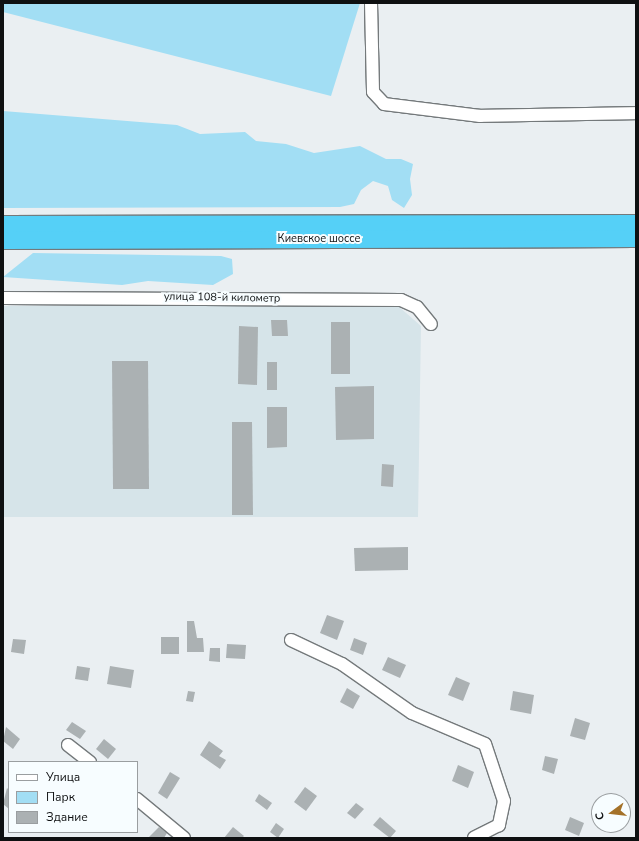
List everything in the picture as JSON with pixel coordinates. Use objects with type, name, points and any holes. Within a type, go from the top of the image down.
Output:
[{"type":"highway","name":"Киевское шоссе","points":[[3,240],[603,230],[636,223]]},
{"type":"highway","name":"Киевское шоссе","points":[[3,224],[603,230],[636,238]]},
{"type":"street","points":[[371,3],[373,92],[384,104],[480,116],[636,113]]},
{"type":"street","name":"улица 108-й километр","points":[[3,298],[400,300],[417,307],[431,324]]},
{"type":"street","points":[[291,640],[342,664],[412,713],[485,744],[504,801],[499,825],[474,838]]},
{"type":"street","points":[[68,745],[89,761]]},
{"type":"street","points":[[138,800],[184,838]]},
{"type":"shaded area","points":[[3,306],[398,306],[421,326],[418,517],[3,517]]},
{"type":"green space","points":[[3,3],[360,3],[331,96],[3,12]]},
{"type":"green space","points":[[3,111],[177,125],[200,134],[245,132],[256,141],[286,144],[314,153],[360,146],[386,159],[401,159],[413,164],[410,179],[412,195],[404,208],[392,200],[388,186],[373,181],[361,190],[354,204],[340,207],[3,208]]},
{"type":"green space","points":[[33,253],[221,256],[232,259],[233,274],[213,285],[148,281],[122,285],[3,277]]},
{"type":"building","points":[[271,320],[287,320],[288,336],[272,336]]},
{"type":"building","points":[[331,322],[350,322],[350,374],[331,374]]},
{"type":"building","points":[[239,326],[258,327],[257,385],[238,384]]},
{"type":"building","points":[[112,361],[148,361],[149,489],[113,489]]},
{"type":"building","points":[[267,362],[277,362],[277,390],[267,390]]},
{"type":"building","points":[[374,386],[374,439],[336,440],[335,387]]},
{"type":"building","points":[[267,407],[287,407],[287,447],[267,448]]},
{"type":"building","points":[[232,422],[252,422],[253,515],[232,515]]},
{"type":"building","points":[[382,464],[394,465],[393,487],[381,486]]},
{"type":"building","points":[[408,547],[408,570],[355,571],[354,548]]},
{"type":"building","points":[[327,615],[344,621],[337,640],[320,633]]},
{"type":"building","points":[[187,621],[194,621],[197,638],[203,638],[204,652],[187,652]]},
{"type":"building","points":[[161,637],[179,637],[179,654],[161,654]]},
{"type":"building","points":[[354,638],[367,643],[363,655],[350,650]]},
{"type":"building","points":[[13,639],[26,640],[24,654],[11,652]]},
{"type":"building","points":[[227,644],[246,645],[245,659],[226,658]]},
{"type":"building","points":[[210,648],[220,648],[220,662],[209,661]]},
{"type":"building","points":[[388,657],[406,665],[400,678],[382,670]]},
{"type":"building","points":[[77,666],[90,668],[88,681],[75,679]]},
{"type":"building","points":[[110,666],[134,670],[131,688],[107,684]]},
{"type":"building","points":[[456,677],[470,683],[463,701],[448,695]]},
{"type":"building","points":[[347,688],[360,696],[353,709],[340,702]]},
{"type":"building","points":[[188,691],[195,692],[193,702],[186,701]]},
{"type":"building","points":[[513,691],[534,695],[531,714],[510,710]]},
{"type":"building","points":[[575,718],[590,723],[585,740],[570,736]]},
{"type":"building","points":[[72,722],[86,731],[80,739],[66,730]]},
{"type":"building","points":[[6,727],[20,739],[13,749],[3,741]]},
{"type":"building","points":[[104,739],[116,749],[108,759],[96,749]]},
{"type":"building","points":[[209,741],[223,751],[219,756],[226,760],[220,769],[200,755]]},
{"type":"building","points":[[545,756],[558,759],[554,774],[542,770]]},
{"type":"building","points":[[458,765],[474,772],[468,788],[452,781]]},
{"type":"building","points":[[170,772],[180,778],[167,799],[158,793]]},
{"type":"building","points":[[305,787],[317,796],[306,811],[294,802]]},
{"type":"building","points":[[7,788],[8,808],[3,804]]},
{"type":"building","points":[[259,794],[272,803],[267,810],[255,801]]},
{"type":"building","points":[[356,803],[364,809],[355,819],[347,813]]},
{"type":"building","points":[[380,817],[396,831],[390,838],[373,825]]},
{"type":"building","points":[[570,817],[584,823],[579,836],[565,830]]},
{"type":"building","points":[[276,823],[284,829],[278,838],[270,832]]},
{"type":"building","points":[[159,827],[167,833],[164,838],[148,838]]},
{"type":"building","points":[[233,827],[244,836],[242,838],[224,838]]}]
